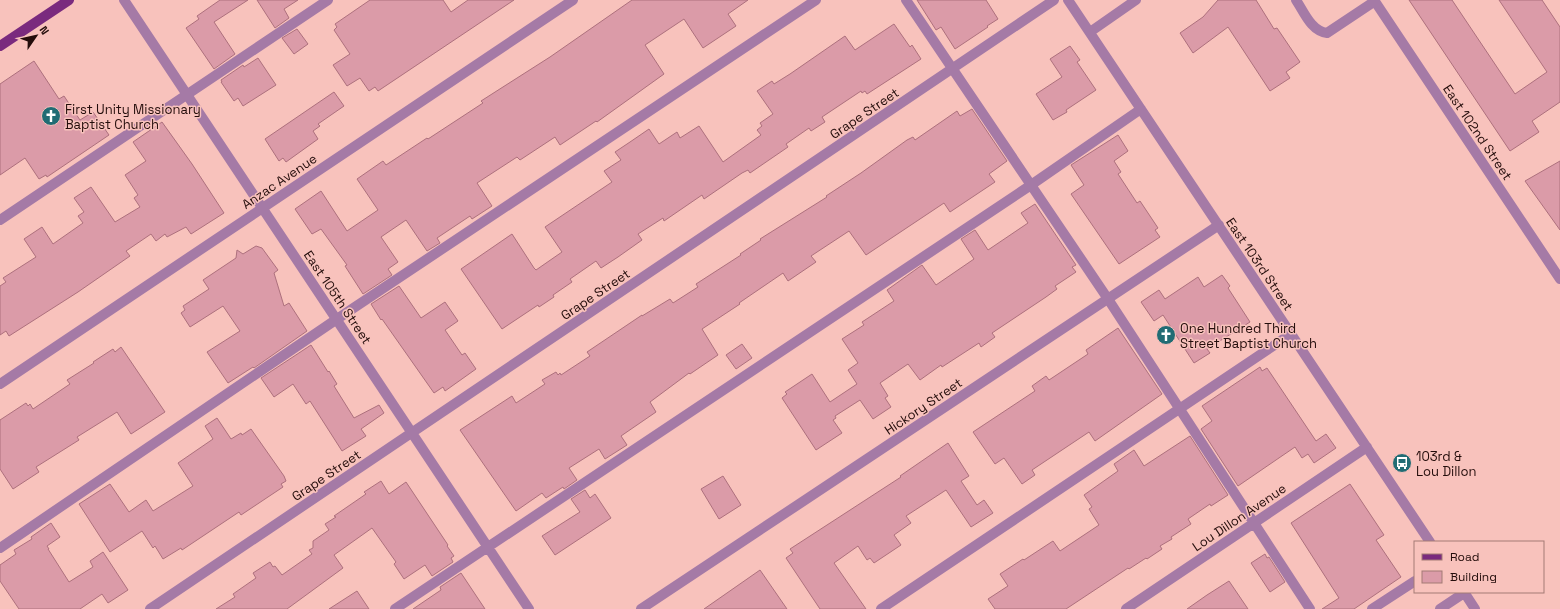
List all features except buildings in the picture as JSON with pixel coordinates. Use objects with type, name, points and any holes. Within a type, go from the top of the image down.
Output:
[{"type":"main road","points":[[1,44],[69,0]]},
{"type":"street","name":"East 105th Street","points":[[124,0],[188,94],[529,609]]},
{"type":"street","points":[[0,220],[328,0]]},
{"type":"street","name":"Anzac Avenue","points":[[0,384],[573,0]]},
{"type":"street","points":[[0,548],[337,320],[816,0]]},
{"type":"street","points":[[906,0],[1108,299],[1310,609]]},
{"type":"street","name":"Grape Street","points":[[150,609],[1054,0]]},
{"type":"street","name":"East 103rd Street","points":[[1068,0],[1429,541]]},
{"type":"street","points":[[1090,32],[1136,0]]},
{"type":"street","points":[[1296,0],[1314,27],[1319,32],[1327,33],[1374,1]]},
{"type":"street","name":"East 102nd Street","points":[[1374,1],[1560,279]]},
{"type":"street","points":[[395,609],[1031,185],[1141,109]]},
{"type":"street","name":"Hickory Street","points":[[641,609],[1218,225]]},
{"type":"street","points":[[881,609],[1291,334]]},
{"type":"street","name":"Lou Dillon Avenue","points":[[1126,609],[1367,447]]},
{"type":"street","points":[[1372,609],[1414,582]]},
{"type":"street","points":[[1440,609],[1463,593]]},
{"type":"street","points":[[1465,593],[1475,609]]},
{"type":"place","name":"First Unity Missionary Baptist Church","points":[[51,116]]},
{"type":"place","name":"One Hundred Third Street Baptist Church","points":[[1166,335]]},
{"type":"place","name":"103rd & Lou Dillon","points":[[1402,463]]}]
